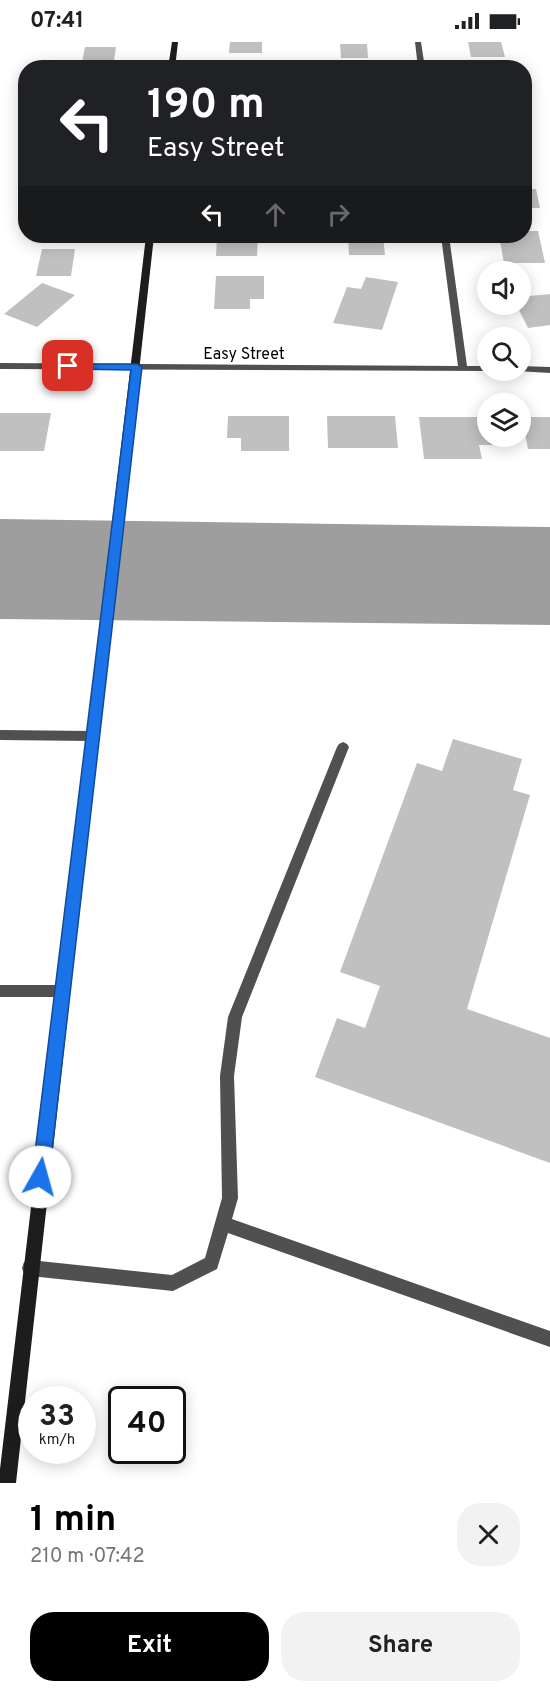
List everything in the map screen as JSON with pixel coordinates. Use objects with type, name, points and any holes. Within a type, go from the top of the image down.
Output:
[{"type":"street","points":[[172,60],[175,42]]},
{"type":"street","points":[[418,42],[421,60]]},
{"type":"street","points":[[7,1483],[62,991],[120,519],[137,367],[138,328],[149,243]]},
{"type":"street","points":[[446,243],[463,369]]},
{"type":"street","name":"Easy Street","points":[[0,366],[477,369]]},
{"type":"street","points":[[531,369],[550,370]]},
{"type":"street","points":[[0,735],[92,736]]},
{"type":"street","points":[[30,1268],[173,1283],[211,1263],[230,1198],[226,1076],[235,1017],[343,747]]},
{"type":"street","points":[[0,991],[62,991]]},
{"type":"street","points":[[222,1223],[550,1339]]},
{"type":"shaded area","points":[[0,519],[550,527],[550,625],[0,619]]},
{"type":"building","points":[[230,42],[262,42],[262,53],[229,53]]},
{"type":"building","points":[[468,42],[501,42],[505,57],[471,57]]},
{"type":"building","points":[[340,44],[367,44],[368,58],[341,58]]},
{"type":"building","points":[[85,47],[116,47],[114,60],[82,60]]},
{"type":"building","points":[[532,189],[536,189],[540,208],[532,208]]},
{"type":"building","points":[[532,231],[538,231],[545,263],[504,261],[500,243],[532,243]]},
{"type":"building","points":[[217,243],[258,243],[257,256],[216,256]]},
{"type":"building","points":[[348,243],[384,243],[385,255],[349,255]]},
{"type":"building","points":[[42,249],[75,249],[71,276],[36,276]]},
{"type":"building","points":[[216,276],[264,276],[264,299],[250,299],[250,309],[214,309]]},
{"type":"building","points":[[366,277],[398,282],[382,330],[333,323],[347,287],[361,289]]},
{"type":"building","points":[[42,283],[75,295],[37,327],[4,314]]},
{"type":"building","points":[[550,294],[550,325],[528,327],[522,315],[531,315],[531,296]]},
{"type":"building","points":[[0,413],[51,413],[44,451],[0,451]]},
{"type":"building","points":[[228,416],[289,416],[289,451],[241,451],[241,438],[227,438]]},
{"type":"building","points":[[327,416],[395,416],[398,448],[328,448]]},
{"type":"building","points":[[419,417],[477,417],[477,447],[479,447],[482,459],[424,459]]},
{"type":"building","points":[[531,417],[550,417],[550,449],[528,449],[528,447],[531,447]]},
{"type":"building","points":[[453,739],[522,759],[513,790],[530,795],[467,1009],[550,1038],[550,1163],[315,1077],[337,1018],[365,1028],[380,986],[340,972],[417,763],[442,771]]},
{"type":"route","points":[[40,1177],[137,367],[68,366]]}]
